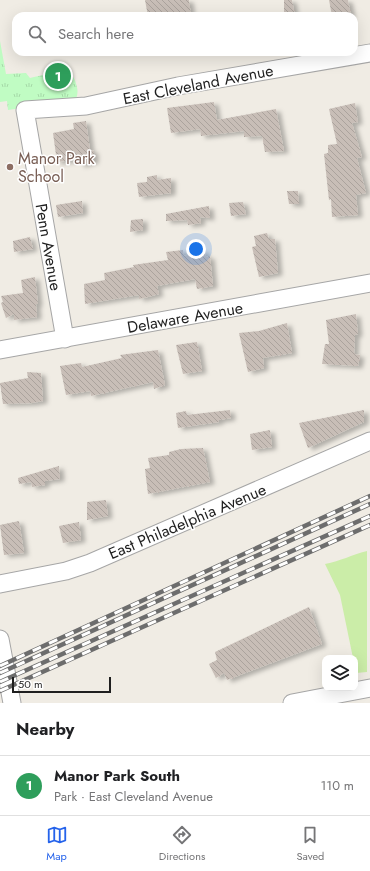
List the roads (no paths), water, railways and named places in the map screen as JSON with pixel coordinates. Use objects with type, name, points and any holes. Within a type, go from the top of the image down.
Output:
[{"type":"street","name":"East Cleveland Avenue","points":[[358,55],[370,53]]},
{"type":"street","name":"East Cleveland Avenue","points":[[27,110],[86,106],[178,86],[353,56]]},
{"type":"street","name":"Penn Avenue","points":[[27,110],[25,110],[65,339]]},
{"type":"street","name":"Delaware Avenue","points":[[0,350],[370,283]]},
{"type":"street","name":"East Philadelphia Avenue","points":[[0,584],[66,571],[90,563],[370,441]]},
{"type":"street","points":[[0,639],[12,703]]},
{"type":"street","points":[[292,703],[370,688]]},
{"type":"railway","points":[[0,666],[370,496]]},
{"type":"railway","points":[[0,673],[370,504]]},
{"type":"railway","points":[[0,682],[370,516]]},
{"type":"railway","points":[[0,691],[370,525]]},
{"type":"place","name":"Manor Park South","points":[[58,76]]},
{"type":"place","name":"Manor Park School","points":[[10,167]]}]
